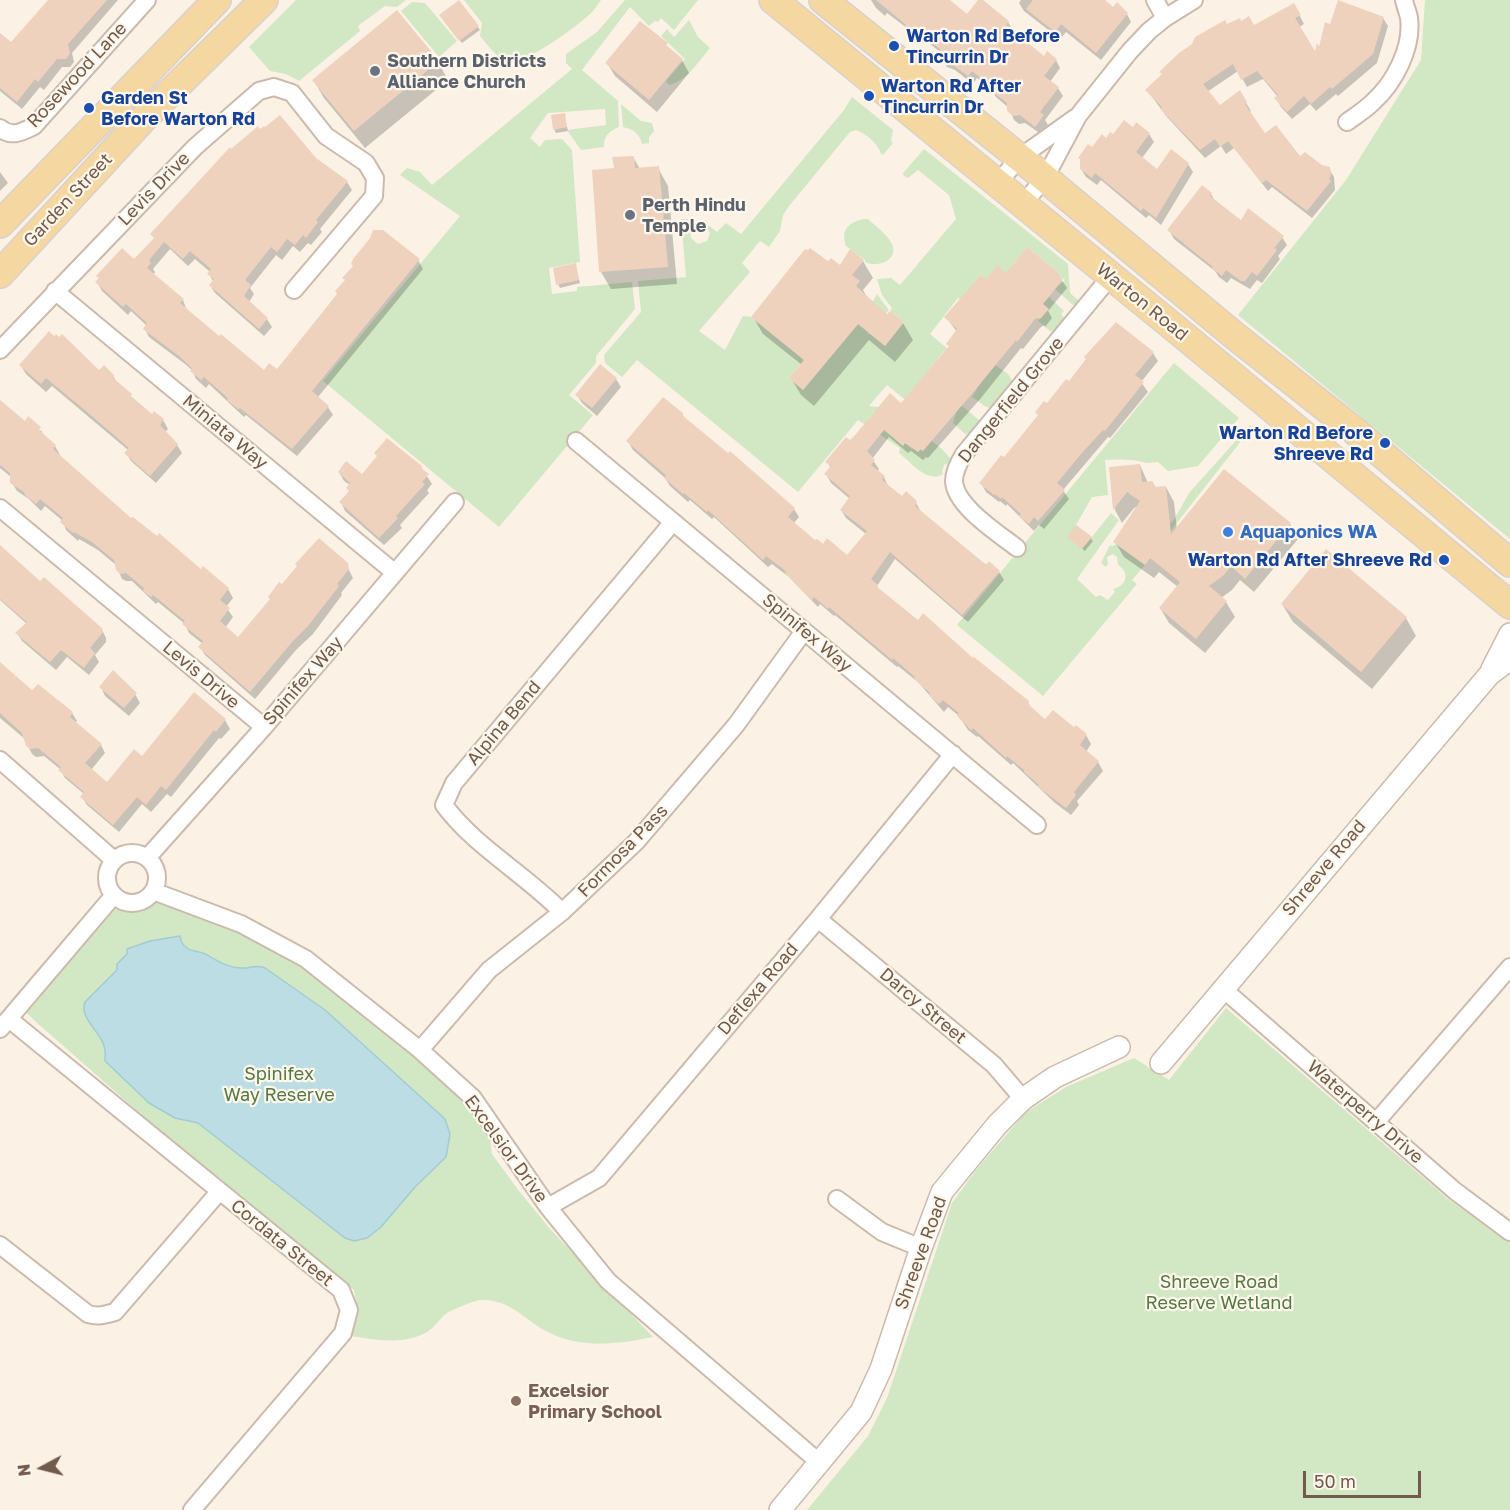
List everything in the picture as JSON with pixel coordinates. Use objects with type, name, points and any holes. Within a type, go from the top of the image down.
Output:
[{"type":"main road","name":"Garden Street","points":[[0,224],[217,0]]},
{"type":"main road","name":"Garden Street","points":[[0,274],[143,119],[264,0]]},
{"type":"main road","name":"Warton Road","points":[[773,0],[1112,276],[1510,606]]},
{"type":"main road","name":"Warton Road","points":[[823,0],[1045,178],[1235,336],[1355,430],[1510,562]]},
{"type":"main road","points":[[1235,336],[1255,360],[1284,388],[1288,398],[1288,412],[1284,419]]},
{"type":"street","name":"Rosewood Lane","points":[[0,128],[5,133],[19,134],[34,126],[147,0]]},
{"type":"street","points":[[1155,0],[1165,18]]},
{"type":"street","points":[[1023,204],[1045,178],[1078,116],[1130,51],[1165,18],[1194,0]]},
{"type":"street","points":[[1347,122],[1373,103],[1387,87],[1401,64],[1407,42],[1409,19],[1404,0]]},
{"type":"street","name":"Levis Drive","points":[[0,350],[195,147],[259,91],[274,87],[292,93],[326,136],[366,163],[375,178],[374,196],[294,290]]},
{"type":"street","points":[[998,183],[1019,158],[1078,116]]},
{"type":"street","name":"Dangerfield Grove","points":[[1017,548],[965,506],[957,495],[954,482],[955,473],[964,454],[1112,276]]},
{"type":"street","name":"Miniata Way","points":[[56,291],[395,573]]},
{"type":"street","name":"Spinifex Way","points":[[576,441],[1037,825]]},
{"type":"street","name":"Spinifex Way","points":[[147,858],[264,727],[455,502]]},
{"type":"street","name":"Levis Drive","points":[[0,508],[264,727]]},
{"type":"street","name":"Alpina Bend","points":[[562,912],[544,894],[457,822],[444,805],[454,783],[674,522]]},
{"type":"street","name":"Formosa Pass","points":[[420,1050],[489,970],[562,912],[636,842],[736,724],[804,631]]},
{"type":"street","name":"Shreeve Road","points":[[1489,675],[1510,634]]},
{"type":"street","name":"Shreeve Road","points":[[1161,1063],[1222,988],[1489,675],[1510,659]]},
{"type":"street","name":"Deflexa Road","points":[[549,1207],[598,1178],[818,919],[953,754]]},
{"type":"street","points":[[0,760],[114,860]]},
{"type":"street","points":[[130,853],[147,858],[156,873],[153,891],[147,898],[131,903],[122,901],[114,895],[107,879],[108,871],[114,860],[130,853]]},
{"type":"street","name":"Excelsior Drive","points":[[153,891],[241,924],[306,958],[420,1050],[473,1098],[549,1207],[608,1281],[819,1463]]},
{"type":"street","points":[[5,1024],[114,895]]},
{"type":"street","name":"Darcy Street","points":[[818,919],[994,1065],[1023,1099]]},
{"type":"street","points":[[1376,1122],[1510,967]]},
{"type":"street","name":"Waterperry Drive","points":[[1222,988],[1455,1191],[1510,1232]]},
{"type":"street","name":"Cordata Street","points":[[5,1024],[340,1290],[349,1310],[343,1332],[192,1510]]},
{"type":"street","name":"Shreeve Road","points":[[780,1510],[861,1412],[881,1369],[942,1192],[997,1125],[1023,1099],[1055,1077],[1119,1047]]},
{"type":"street","points":[[0,1245],[88,1314],[98,1317],[115,1312],[219,1192]]},
{"type":"street","points":[[837,1199],[882,1232],[921,1248]]},
{"type":"green space","points":[[296,0],[406,0],[397,7],[385,6],[358,26],[360,31],[299,81],[286,74],[270,71],[249,47]]},
{"type":"green space","points":[[464,0],[601,0],[591,13],[564,35],[529,56],[512,62],[498,56],[480,36],[482,23]]},
{"type":"green space","points":[[625,0],[698,0],[674,30],[661,18],[649,26],[630,7],[582,70],[618,101],[619,127],[607,135],[604,147],[581,150],[567,130],[606,125],[605,109],[548,113],[530,138],[540,147],[545,140],[562,139],[572,150],[580,262],[549,268],[552,294],[577,291],[577,287],[632,282],[635,309],[596,356],[596,363],[569,395],[593,415],[499,527],[323,381],[460,216],[400,175],[407,168],[420,172],[432,185],[572,69],[566,63],[566,54],[597,32]]},
{"type":"green space","points":[[1425,0],[1510,0],[1510,539],[1238,315],[1346,180],[1421,60]]},
{"type":"green space","points":[[412,2],[425,3],[457,41],[439,57],[401,11]]},
{"type":"green space","points":[[689,20],[698,37],[710,48],[687,75],[669,85],[666,81],[685,59],[661,36],[667,29],[674,37]]},
{"type":"green space","points":[[852,97],[893,130],[891,141],[893,143],[883,155],[875,143],[864,134],[856,130],[850,132],[789,206],[783,215],[780,231],[769,247],[760,241],[742,263],[750,272],[699,331],[725,350],[743,316],[751,317],[804,360],[789,378],[803,390],[874,305],[872,303],[877,294],[889,310],[867,334],[885,346],[904,322],[890,311],[892,308],[882,295],[877,279],[891,278],[900,285],[956,219],[949,195],[918,170],[908,178],[904,176],[903,173],[924,149],[1068,264],[1070,293],[1079,301],[1073,305],[1055,289],[1065,280],[1027,247],[1011,267],[1046,300],[1049,297],[1064,311],[1061,314],[1065,319],[1054,332],[1038,321],[1048,309],[997,266],[986,279],[981,275],[965,303],[958,298],[930,334],[973,370],[991,362],[1008,374],[1013,382],[991,408],[972,397],[981,382],[944,351],[927,373],[934,382],[980,421],[970,434],[965,434],[953,423],[958,405],[914,407],[887,385],[869,406],[878,407],[881,412],[878,415],[874,412],[867,421],[881,433],[885,428],[903,446],[905,443],[912,449],[923,451],[928,438],[942,449],[950,458],[949,465],[945,464],[943,474],[931,476],[919,471],[899,453],[900,448],[858,420],[798,492],[637,360],[622,377],[605,363],[604,355],[641,312],[638,281],[686,277],[681,219],[690,219],[693,227],[690,230],[691,238],[698,244],[707,241],[710,233],[706,227],[708,225],[717,232],[726,223],[741,234],[844,110]]},
{"type":"green space","points":[[621,104],[641,121],[652,123],[654,131],[649,137],[649,143],[642,144],[636,132],[623,127]]},
{"type":"green space","points":[[868,219],[892,244],[892,255],[886,262],[870,264],[865,262],[846,246],[844,235],[847,228],[854,222]]},
{"type":"green space","points":[[1174,363],[1239,418],[1198,466],[1168,471],[1158,462],[1105,460],[1108,495],[1092,497],[1076,525],[1092,537],[1111,513],[1119,520],[1077,579],[1096,597],[1100,595],[1108,600],[1115,592],[1113,589],[1121,585],[1125,578],[1124,571],[1118,565],[1117,557],[1113,554],[1107,557],[1106,567],[1101,563],[1110,545],[1116,544],[1145,565],[1132,580],[1137,584],[1043,696],[957,625]]},
{"type":"green space","points":[[1250,425],[1252,427],[1154,552],[1149,548],[1175,518],[1189,493]]},
{"type":"green space","name":"Spinifex Way Reserve","points":[[171,901],[304,961],[474,1107],[490,1140],[492,1154],[519,1191],[551,1230],[653,1337],[601,1344],[575,1341],[550,1333],[509,1307],[491,1300],[469,1303],[447,1313],[433,1328],[409,1339],[370,1339],[351,1336],[357,1306],[354,1290],[184,1152],[22,1008],[106,911]]},
{"type":"green space","name":"Shreeve Road Reserve Wetland","points":[[1226,1008],[1448,1199],[1510,1243],[1510,1510],[807,1510],[868,1436],[887,1398],[952,1203],[976,1170],[1026,1112],[1066,1087],[1134,1058],[1169,1080]]},
{"type":"water","points":[[180,936],[187,948],[227,965],[236,968],[258,966],[265,968],[325,1010],[445,1119],[450,1134],[446,1157],[415,1187],[381,1227],[367,1238],[354,1241],[345,1238],[198,1123],[175,1118],[149,1103],[105,1061],[102,1040],[87,1019],[85,1002],[117,970],[117,964],[127,954],[127,949],[150,941]]},
{"type":"building","points":[[48,0],[107,0],[68,44],[70,53],[66,59],[57,59],[38,82],[35,79],[17,102],[0,88],[0,33],[11,42]]},
{"type":"building","points":[[459,0],[479,26],[459,41],[439,15]]},
{"type":"building","points":[[876,0],[950,0],[967,14],[978,0],[983,0],[1009,21],[1006,25],[1044,56],[1047,51],[1057,59],[1044,76],[1059,87],[1040,112],[1044,115],[1035,127],[1020,115],[1013,116],[1007,111],[1007,103],[989,89],[991,86],[972,71],[968,76],[941,59],[940,49],[921,34],[913,35],[906,30],[905,24]]},
{"type":"building","points":[[1033,0],[1105,0],[1113,7],[1117,2],[1128,13],[1096,53],[1061,24],[1055,32],[1026,9]]},
{"type":"building","points":[[1338,0],[1384,17],[1373,54],[1311,104],[1304,96],[1287,112],[1274,98],[1278,95],[1257,71],[1241,80],[1233,64],[1203,84],[1220,105],[1240,90],[1247,102],[1245,104],[1265,133],[1276,125],[1300,156],[1305,152],[1322,165],[1330,167],[1329,179],[1331,181],[1307,211],[1266,180],[1262,183],[1228,141],[1220,147],[1215,139],[1200,150],[1145,90],[1162,74],[1159,72],[1192,44],[1195,37],[1225,20],[1227,24],[1240,18],[1241,21],[1249,16],[1254,25],[1294,3],[1301,15],[1295,18],[1315,51],[1317,43],[1319,47],[1325,22],[1330,24]]},
{"type":"building","name":"Southern Districts Alliance Church","points":[[397,10],[439,61],[354,131],[312,80]]},
{"type":"building","points":[[640,21],[668,43],[666,45],[683,59],[649,100],[605,63]]},
{"type":"building","points":[[565,113],[567,127],[553,130],[551,115]]},
{"type":"building","points":[[280,115],[316,158],[348,181],[316,220],[318,222],[306,238],[303,235],[295,245],[287,239],[277,252],[271,247],[245,280],[251,285],[244,296],[268,318],[259,329],[209,285],[214,279],[207,274],[211,269],[190,251],[183,259],[164,242],[149,260],[151,263],[147,268],[184,299],[180,303],[264,370],[269,363],[277,369],[337,294],[335,291],[345,280],[342,278],[353,266],[351,264],[353,259],[370,238],[373,230],[383,230],[420,259],[312,391],[329,406],[292,449],[227,400],[228,398],[204,377],[201,380],[190,371],[192,368],[179,356],[143,329],[147,323],[126,304],[123,307],[95,282],[99,278],[96,276],[122,248],[134,259],[154,238],[150,234],[230,147],[231,149],[258,126],[260,129],[265,127]]},
{"type":"building","points":[[1124,120],[1133,127],[1136,122],[1150,133],[1136,152],[1157,169],[1171,149],[1189,163],[1156,218],[1143,208],[1141,211],[1095,173],[1092,178],[1080,169],[1078,158],[1088,144],[1092,147],[1102,134],[1106,138],[1110,132],[1113,134]]},
{"type":"building","name":"Perth Hindu Temple","points":[[634,156],[635,168],[659,166],[668,267],[599,272],[592,170],[614,168],[612,157]]},
{"type":"building","points":[[1202,185],[1212,193],[1210,196],[1241,220],[1248,208],[1284,236],[1274,248],[1277,250],[1257,276],[1252,272],[1245,281],[1241,281],[1226,270],[1222,276],[1167,230]]},
{"type":"building","points":[[1027,247],[1058,272],[1057,274],[1063,279],[1043,304],[1049,309],[1040,319],[1035,319],[1017,342],[1016,340],[923,451],[921,449],[918,452],[905,443],[903,446],[884,430],[867,451],[875,460],[871,465],[885,476],[882,480],[902,496],[906,491],[916,500],[915,506],[984,563],[987,564],[989,561],[1000,571],[962,615],[890,552],[871,579],[878,585],[876,586],[918,620],[923,613],[973,658],[1029,701],[1029,705],[1045,719],[1053,710],[1087,734],[1080,745],[1099,761],[1074,792],[1076,795],[1066,808],[1037,786],[1039,785],[1024,770],[1007,756],[1006,758],[973,728],[971,730],[957,716],[959,713],[943,700],[939,704],[914,679],[915,677],[893,658],[892,660],[829,607],[828,609],[814,597],[812,600],[785,573],[786,571],[766,556],[763,560],[708,510],[707,512],[664,478],[666,475],[626,441],[663,397],[795,508],[788,517],[815,540],[823,544],[827,538],[847,555],[867,531],[840,510],[850,496],[824,474],[831,466],[825,462],[846,437],[850,440],[856,434],[890,393],[901,403],[949,346],[946,344],[957,329],[944,317],[981,275],[986,279],[997,265],[1006,273]]},
{"type":"building","points":[[810,248],[828,261],[831,258],[840,265],[850,249],[864,260],[852,275],[860,281],[856,286],[887,314],[890,311],[904,322],[885,346],[858,324],[803,390],[789,378],[804,360],[751,317],[805,249]]},
{"type":"building","points":[[576,263],[579,280],[556,285],[553,268]]},
{"type":"building","points":[[1116,322],[1154,352],[1135,375],[1144,382],[1105,431],[1103,430],[1057,483],[1065,490],[1038,521],[1034,517],[1029,524],[1002,497],[1001,499],[994,495],[979,483],[1001,455],[1004,457],[1038,415],[1035,412],[1044,401],[1047,403],[1066,379],[1069,381],[1086,359],[1084,357]]},
{"type":"building","points":[[49,331],[54,336],[56,334],[59,337],[62,334],[99,370],[104,365],[114,375],[113,378],[132,394],[131,396],[152,414],[154,411],[164,419],[160,425],[178,444],[150,476],[124,453],[129,448],[86,411],[46,378],[41,384],[19,365]]},
{"type":"building","points":[[600,364],[617,378],[592,408],[575,395]]},
{"type":"building","points":[[0,400],[25,421],[28,416],[41,427],[39,430],[56,445],[53,449],[131,518],[133,517],[157,536],[159,533],[201,569],[203,566],[229,588],[220,600],[230,608],[220,621],[238,637],[270,599],[268,597],[279,582],[282,584],[297,566],[295,564],[319,538],[348,563],[349,569],[337,584],[339,586],[308,626],[250,692],[198,647],[203,641],[182,624],[185,621],[153,595],[151,597],[143,591],[144,588],[126,573],[120,574],[116,570],[114,560],[92,542],[73,533],[60,522],[63,518],[40,499],[36,504],[10,483],[10,473],[0,465]]},
{"type":"building","points":[[387,438],[429,474],[422,482],[425,484],[379,538],[339,502],[349,491],[346,488],[350,483],[338,472],[346,461],[362,474],[377,456],[374,453]]},
{"type":"building","points":[[1140,464],[1142,482],[1153,481],[1154,487],[1166,486],[1171,534],[1224,469],[1291,523],[1245,579],[1231,566],[1224,575],[1209,586],[1227,601],[1196,639],[1159,608],[1180,582],[1150,558],[1145,565],[1113,542],[1140,501],[1127,492],[1113,510],[1109,467]]},
{"type":"building","points":[[1076,525],[1092,537],[1082,549],[1067,537]]},
{"type":"building","points":[[0,545],[40,581],[44,577],[103,629],[90,648],[95,653],[84,668],[61,650],[50,662],[15,633],[27,622],[0,599]]},
{"type":"building","points":[[1326,549],[1407,617],[1361,672],[1281,604]]},
{"type":"building","points":[[0,662],[32,690],[38,684],[73,712],[70,717],[102,744],[85,763],[107,782],[134,749],[142,756],[194,692],[226,719],[216,732],[214,730],[166,790],[161,786],[146,805],[137,797],[113,825],[80,797],[84,792],[58,770],[61,767],[38,748],[30,749],[26,746],[22,733],[0,713]]},
{"type":"building","points":[[113,670],[137,693],[124,708],[99,687]]},
{"type":"place","name":"Warton Rd Before Tincurrin Dr","points":[[894,46]]},
{"type":"place","name":"Southern Districts Alliance Church","points":[[375,71]]},
{"type":"place","name":"Warton Rd After Tincurrin Dr","points":[[869,96]]},
{"type":"place","name":"Garden St Before Warton Rd","points":[[89,108]]},
{"type":"place","name":"Perth Hindu Temple","points":[[630,215]]},
{"type":"place","name":"Warton Rd Before Shreeve Rd","points":[[1385,443]]},
{"type":"place","name":"Aquaponics WA","points":[[1228,532]]},
{"type":"place","name":"Warton Rd After Shreeve Rd","points":[[1444,560]]},
{"type":"place","name":"Excelsior Primary School","points":[[516,1401]]}]
